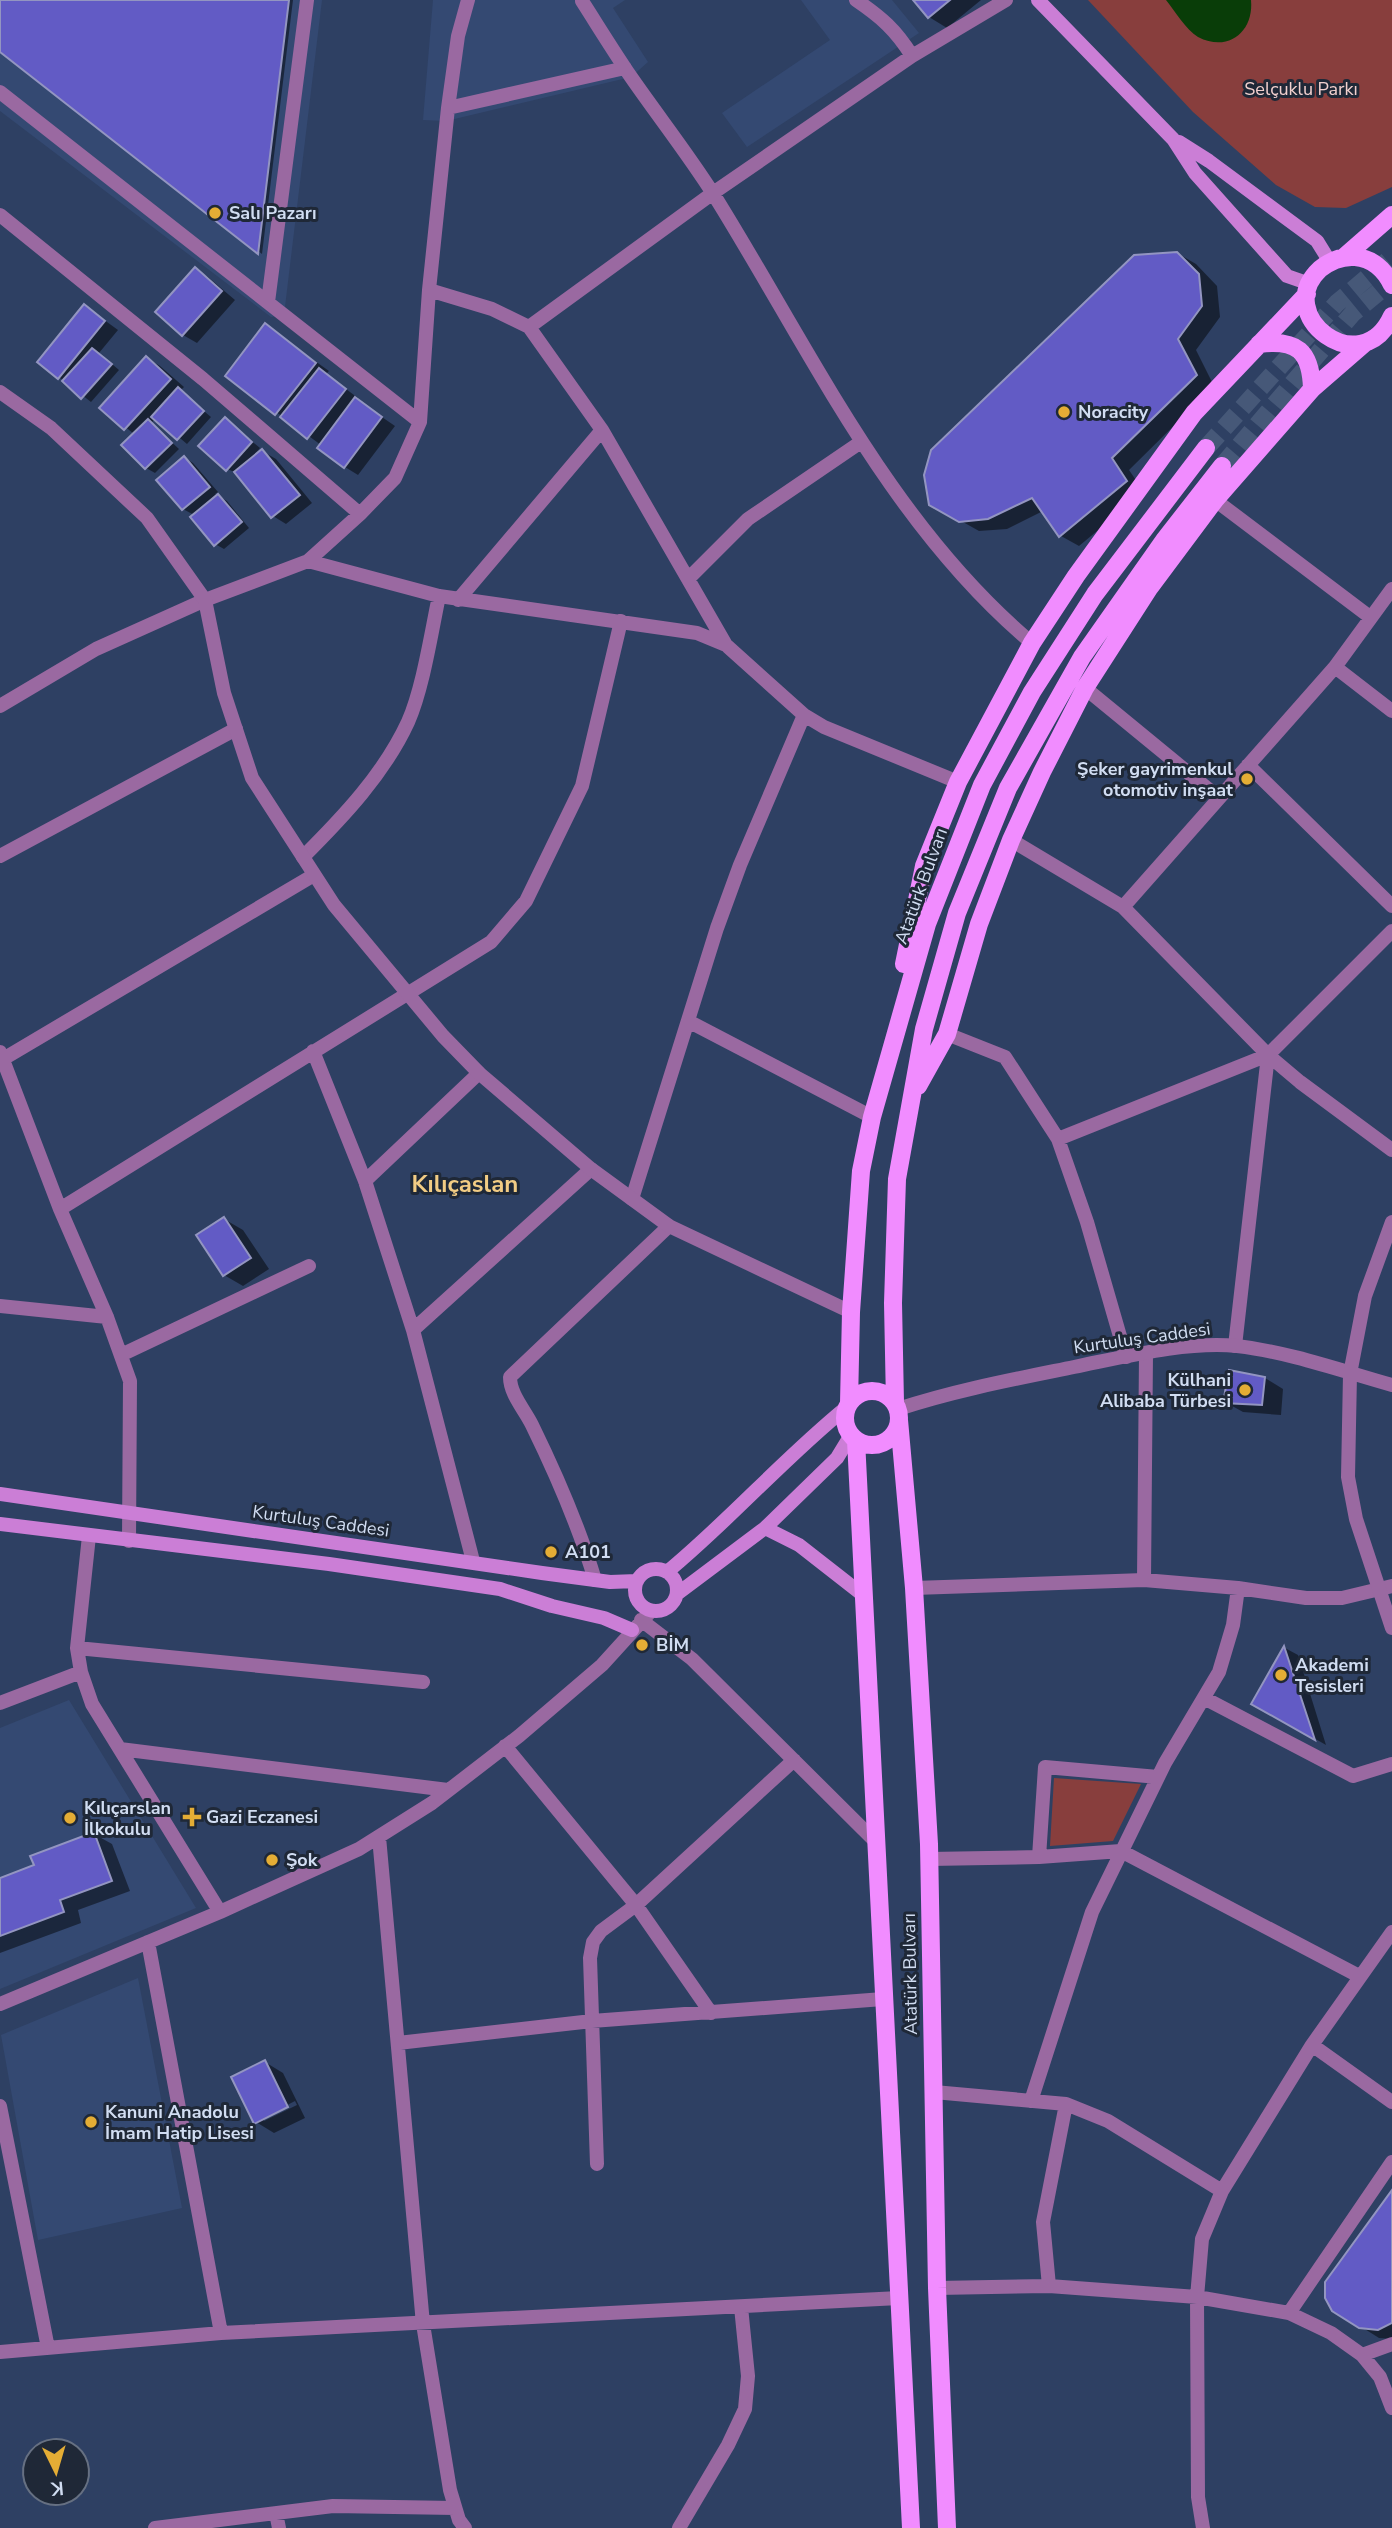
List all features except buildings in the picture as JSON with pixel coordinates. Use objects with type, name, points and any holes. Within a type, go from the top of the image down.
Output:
[{"type":"main road","points":[[1038,0],[1173,139],[1195,173],[1287,276],[1309,289]]},
{"type":"main road","points":[[1173,139],[1209,161],[1317,241],[1337,260]]},
{"type":"main road","points":[[872,1117],[924,866],[958,782],[1032,643],[1076,576],[1194,413],[1309,289],[1318,271],[1337,260],[1392,215]]},
{"type":"main road","points":[[1337,260],[1357,257],[1369,261],[1380,268],[1392,285]]},
{"type":"main road","points":[[1309,289],[1309,316],[1322,334],[1342,344],[1365,343]]},
{"type":"main road","points":[[910,1101],[947,1034],[979,924],[1011,841],[1042,772],[1085,688],[1150,587],[1215,500],[1312,389],[1365,343],[1378,336],[1388,326],[1392,316]]},
{"type":"main road","points":[[1259,344],[1280,341],[1299,351],[1311,370],[1312,389]]},
{"type":"main road","name":"Atatürk Bulvarı","points":[[848,1405],[851,1312],[862,1171],[872,1117],[926,924],[982,785],[1032,692],[1095,594],[1206,448]]},
{"type":"main road","name":"Atatürk Bulvarı","points":[[947,2528],[937,2288],[929,1859],[914,1588],[897,1410],[893,1303],[897,1193],[910,1101],[924,1029],[957,913],[1008,788],[1082,657],[1165,539],[1222,466]]},
{"type":"main road","points":[[0,1524],[329,1564],[500,1589],[552,1606],[604,1618],[641,1620],[664,1610],[675,1600],[677,1594],[673,1578],[667,1572],[855,1396],[872,1391],[889,1396],[897,1410],[893,1435],[880,1444],[872,1445],[853,1437],[845,1421],[848,1405]]},
{"type":"main road","points":[[677,1594],[765,1528],[837,1458],[853,1437]]},
{"type":"main road","name":"Atatürk Bulvarı","points":[[853,1437],[911,2528]]},
{"type":"main road","name":"Kurtuluş Caddesi","points":[[0,1494],[595,1580],[637,1581],[646,1572],[659,1569],[667,1572]]},
{"type":"main road","points":[[765,1528],[799,1545],[863,1595]]},
{"type":"main road","points":[[637,1581],[637,1599],[644,1608],[641,1620]]},
{"type":"street","points":[[268,302],[307,0]]},
{"type":"street","points":[[0,706],[96,649],[205,600],[308,561],[395,478],[420,422],[429,290],[448,108],[458,36],[468,0]]},
{"type":"street","points":[[583,0],[625,68],[713,193],[861,442],[955,569],[1003,619],[1032,643]]},
{"type":"street","points":[[856,0],[879,15],[898,33],[912,56]]},
{"type":"street","points":[[529,327],[713,193],[912,56],[1006,0]]},
{"type":"street","points":[[448,108],[625,68]]},
{"type":"street","points":[[0,92],[420,422]]},
{"type":"street","points":[[0,215],[203,379],[360,514]]},
{"type":"street","points":[[429,290],[492,309],[529,327],[602,430],[726,645],[804,715],[851,739],[958,782]]},
{"type":"street","points":[[0,392],[51,428],[148,518],[205,600],[224,693],[252,778],[334,905],[443,1036],[479,1073],[591,1169],[669,1226],[851,1312]]},
{"type":"street","points":[[458,600],[602,430]]},
{"type":"street","points":[[688,579],[748,519],[861,442]]},
{"type":"street","points":[[1215,500],[1370,617]]},
{"type":"street","points":[[308,561],[458,600],[697,633],[726,645]]},
{"type":"street","points":[[1123,907],[1335,667],[1392,589]]},
{"type":"street","points":[[303,857],[342,818],[387,761],[409,720],[439,596]]},
{"type":"street","points":[[60,1209],[491,942],[526,901],[582,786],[621,621]]},
{"type":"street","points":[[1335,667],[1392,711]]},
{"type":"street","points":[[1085,688],[1219,799]]},
{"type":"street","points":[[632,1199],[740,865],[804,715]]},
{"type":"street","points":[[0,856],[236,729]]},
{"type":"street","points":[[1248,765],[1392,905]]},
{"type":"street","points":[[1011,841],[1123,907],[1268,1055],[1392,1150]]},
{"type":"street","points":[[129,1541],[130,1381],[107,1317],[60,1209],[2,1056],[314,875]]},
{"type":"street","points":[[1058,1139],[1268,1055],[1392,931]]},
{"type":"street","points":[[688,1021],[872,1117]]},
{"type":"street","points":[[947,1034],[1005,1056],[1058,1139],[1087,1222],[1126,1357]]},
{"type":"street","points":[[313,1051],[365,1181],[413,1330],[473,1561]]},
{"type":"street","points":[[1235,1346],[1268,1055]]},
{"type":"street","points":[[365,1181],[479,1073]]},
{"type":"street","points":[[413,1330],[591,1169]]},
{"type":"street","points":[[1392,1222],[1365,1296],[1350,1374],[1348,1477],[1356,1519],[1385,1587],[1392,1629]]},
{"type":"street","points":[[595,1580],[576,1523],[532,1425],[510,1389],[510,1377],[669,1226]]},
{"type":"street","points":[[121,1355],[309,1266]]},
{"type":"street","points":[[0,1306],[107,1317]]},
{"type":"street","name":"Kurtuluş Caddesi","points":[[897,1410],[944,1394],[1126,1357],[1202,1346],[1235,1346],[1267,1351],[1392,1385]]},
{"type":"street","points":[[1144,1580],[1146,1354]]},
{"type":"street","points":[[89,1536],[77,1648],[80,1672],[92,1704],[220,1912]]},
{"type":"street","points":[[914,1588],[1144,1580],[1238,1588],[1306,1598],[1342,1598],[1385,1587]]},
{"type":"street","points":[[1031,2101],[1092,1912],[1158,1777],[1219,1672],[1233,1625],[1238,1588]]},
{"type":"street","points":[[0,2004],[220,1912],[359,1849],[448,1790],[505,1746],[602,1665],[641,1620],[692,1659],[875,1841]]},
{"type":"street","points":[[77,1648],[424,1682]]},
{"type":"street","points":[[0,1703],[80,1672]]},
{"type":"street","points":[[1204,1698],[1353,1776],[1392,1764]]},
{"type":"street","points":[[505,1746],[636,1905],[711,2013]]},
{"type":"street","points":[[120,1749],[448,1790]]},
{"type":"street","points":[[597,2164],[590,1958],[593,1942],[601,1931],[636,1905],[794,1760]]},
{"type":"street","points":[[1039,1857],[1045,1767],[1158,1777]]},
{"type":"street","points":[[379,1837],[423,2324],[450,2490],[459,2520],[465,2528]]},
{"type":"street","points":[[929,1859],[1121,1852],[1359,1976]]},
{"type":"street","points":[[1198,2526],[1197,2297],[1202,2239],[1222,2191],[1312,2045],[1392,1931]]},
{"type":"street","points":[[148,1942],[221,2333]]},
{"type":"street","points":[[398,2043],[592,2021],[883,1999]]},
{"type":"street","points":[[1312,2045],[1392,2102]]},
{"type":"street","points":[[933,2092],[1066,2104],[1108,2121],[1222,2191]]},
{"type":"street","points":[[1049,2286],[1043,2221],[1066,2104]]},
{"type":"street","points":[[0,2106],[48,2348]]},
{"type":"street","points":[[1289,2314],[1392,2162]]},
{"type":"street","points":[[937,2288],[1049,2286],[1197,2297],[1289,2314],[1331,2333],[1362,2355],[1380,2377],[1392,2408]]},
{"type":"street","points":[[0,2352],[221,2333],[899,2298]]},
{"type":"street","points":[[679,2528],[728,2445],[745,2409],[748,2376],[741,2307]]},
{"type":"street","points":[[1362,2355],[1392,2344]]},
{"type":"street","points":[[155,2528],[333,2506],[455,2508]]},
{"type":"street","points":[[276,2512],[279,2528]]},
{"type":"shaded area","name":"Salı Pazarı","points":[[0,0],[322,0],[284,315],[271,317],[0,111]]},
{"type":"shaded area","points":[[433,0],[625,0],[613,8],[648,62],[631,77],[446,121],[423,120]]},
{"type":"shaded area","points":[[801,0],[892,0],[919,33],[747,147],[722,113],[830,40]]},
{"type":"shaded area","points":[[1166,0],[1251,0],[1251,11],[1244,30],[1237,36],[1220,42],[1209,41],[1189,30]]},
{"type":"shaded area","name":"Kılıçarslan İlkokulu","points":[[69,1700],[196,1908],[0,1989],[0,1728]]},
{"type":"shaded area","name":"Kanuni Anadolu İmam Hatip Lisesi","points":[[138,1978],[182,2208],[38,2240],[1,2035]]},
{"type":"green space","name":"Selçuklu Parkı","points":[[1088,0],[1392,0],[1392,187],[1346,208],[1315,207],[1276,185],[1193,112]]},
{"type":"green space","points":[[1054,1778],[1141,1784],[1113,1841],[1050,1846]]},
{"type":"tunnel","points":[[1206,448],[1337,303],[1392,257]]},
{"type":"tunnel","points":[[1222,466],[1353,313],[1392,281]]},
{"type":"place","name":"Salı Pazarı","points":[[215,213]]},
{"type":"place","name":"Noracity","points":[[1064,412]]},
{"type":"place","name":"Şeker gayrimenkul otomotiv inşaat","points":[[1247,779]]},
{"type":"place","name":"Külhani Alibaba Türbesi","points":[[1245,1390]]},
{"type":"place","name":"A101","points":[[551,1552]]},
{"type":"place","name":"BİM","points":[[642,1645]]},
{"type":"place","name":"Akademi Tesisleri","points":[[1281,1675]]},
{"type":"place","name":"Gazi Eczanesi","points":[[192,1817]]},
{"type":"place","name":"Kılıçarslan İlkokulu","points":[[70,1818]]},
{"type":"place","name":"Şok","points":[[272,1860]]},
{"type":"place","name":"Kanuni Anadolu İmam Hatip Lisesi","points":[[91,2122]]},
{"type":"district","name":"Kılıçaslan","points":[[465,1184]]}]
